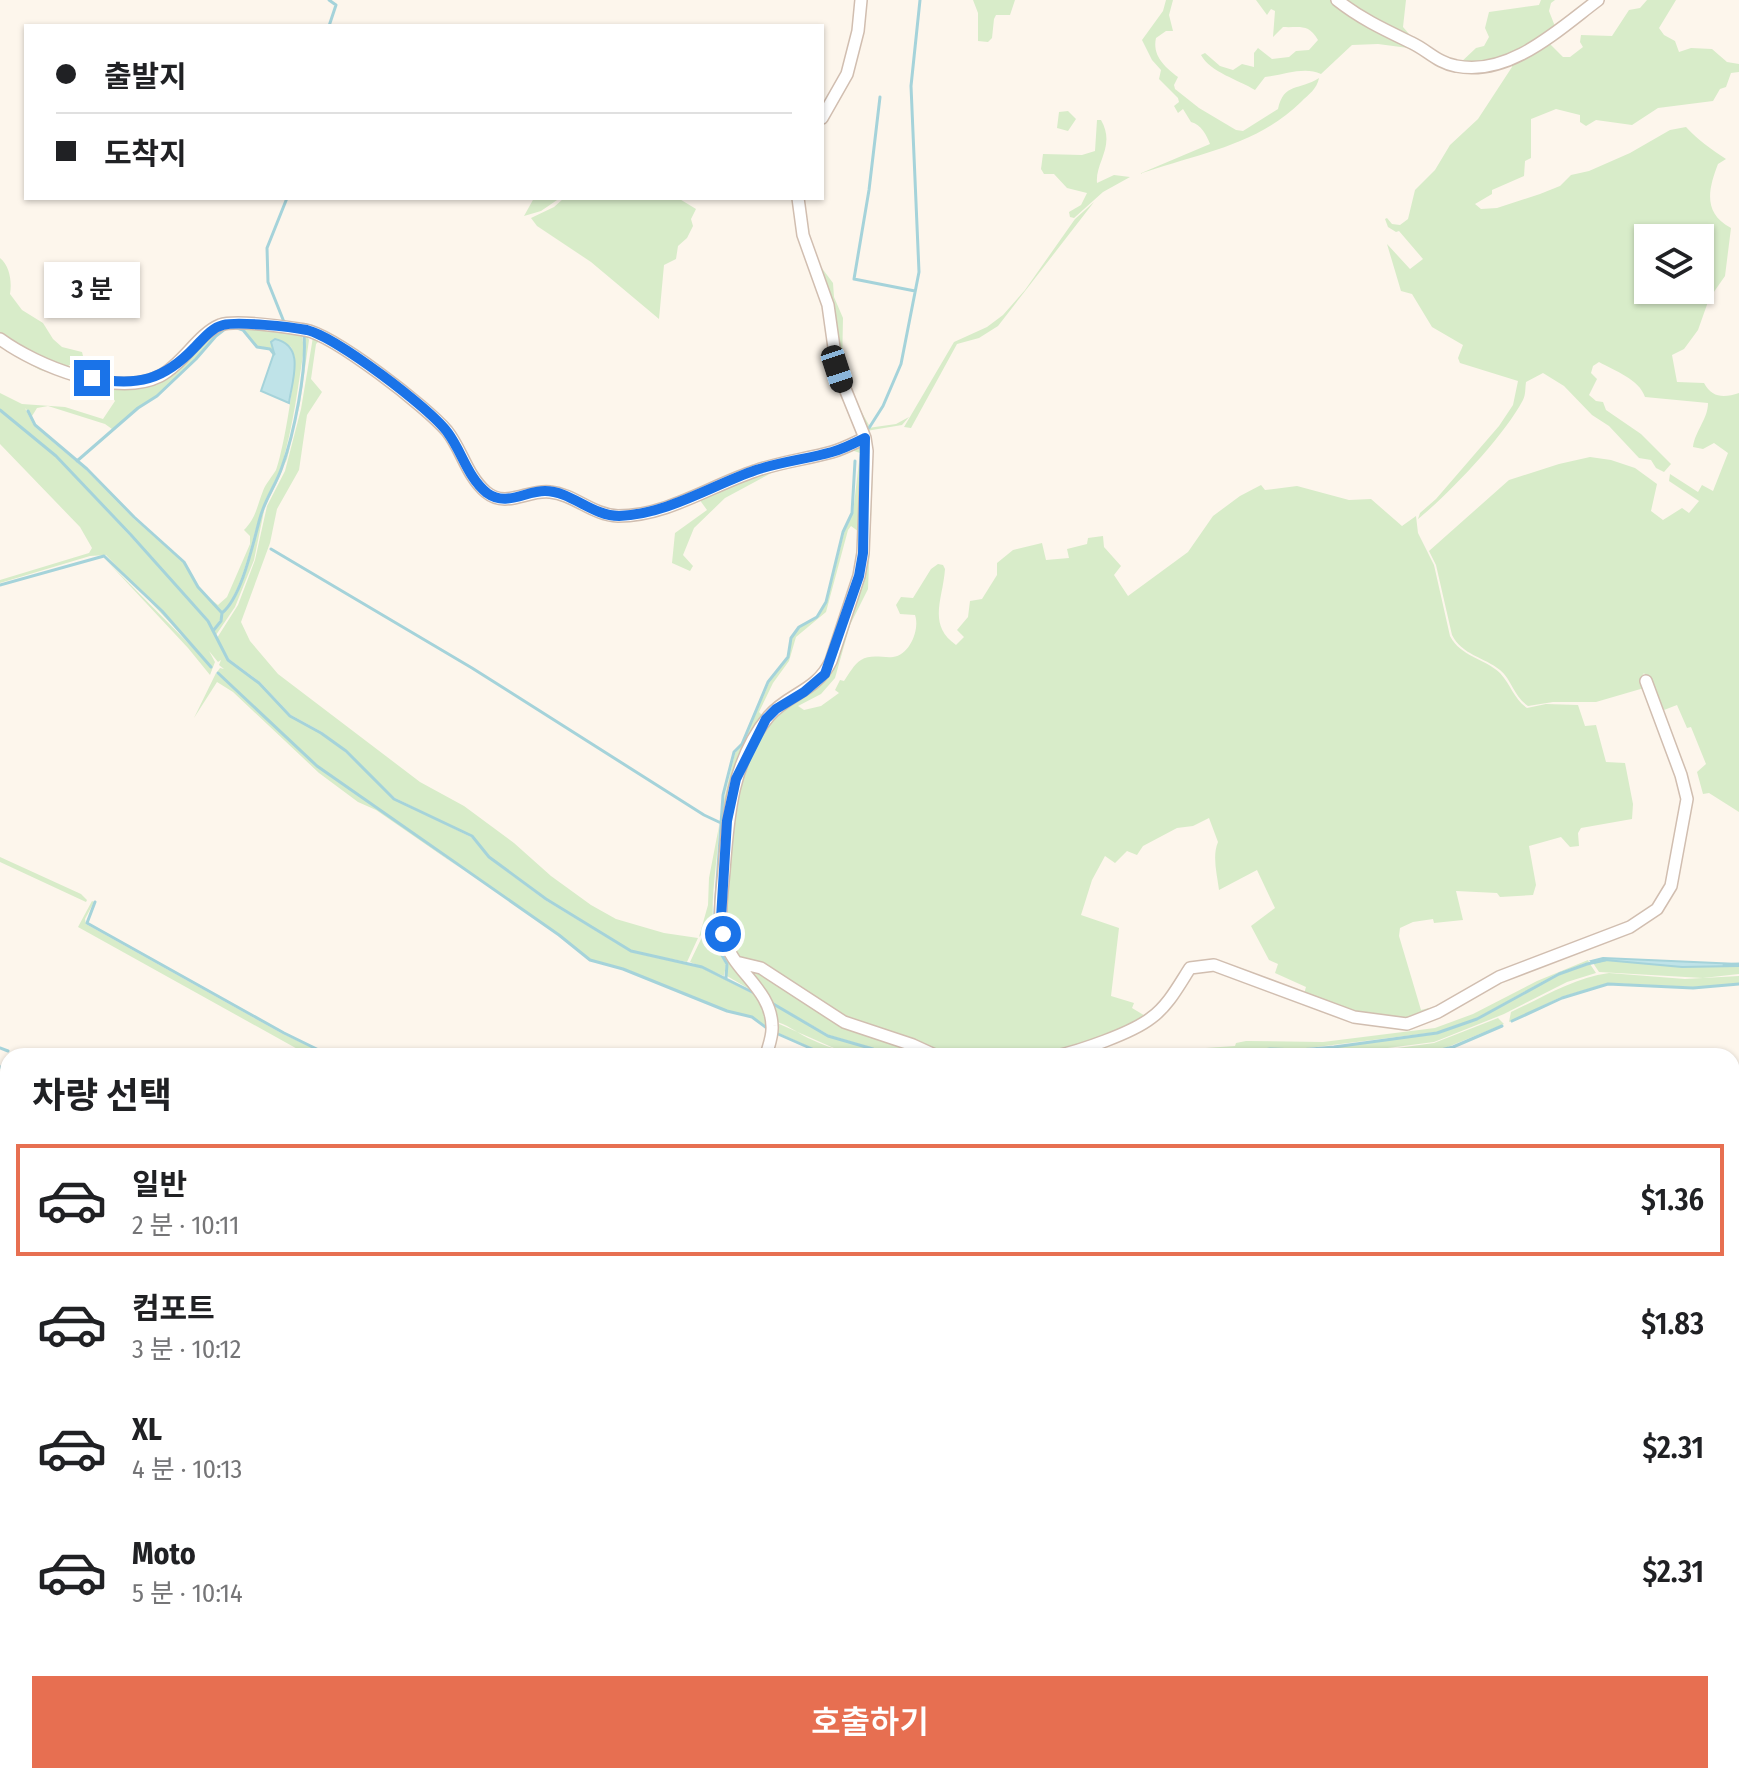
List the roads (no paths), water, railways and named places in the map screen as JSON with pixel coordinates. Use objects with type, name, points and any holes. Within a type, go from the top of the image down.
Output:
[{"type":"street","points":[[824,114],[847,74],[858,31],[861,0]]},
{"type":"street","points":[[1337,0],[1377,28],[1416,45],[1438,60],[1470,68],[1505,62],[1539,43],[1598,0]]},
{"type":"street","points":[[768,1048],[773,1028],[769,1008],[764,995],[727,950],[721,918],[730,800],[750,749],[766,719],[825,674],[859,576],[863,553],[865,438],[837,369],[828,305],[803,235],[798,200]]},
{"type":"street","points":[[0,339],[42,364],[75,375],[109,382],[134,382],[158,377],[179,363],[208,333],[221,325],[308,331],[326,338],[352,355],[435,419],[449,434],[479,486],[490,495],[502,500],[542,491],[554,492],[598,512],[615,516],[665,508],[753,471],[835,452],[865,438]]},
{"type":"street","points":[[1083,1048],[1151,1018],[1169,999],[1190,968],[1214,965],[1354,1017],[1407,1024],[1438,1012],[1499,977],[1612,935],[1643,920],[1665,899],[1671,886],[1687,799],[1646,681]]},
{"type":"street","points":[[736,962],[761,968],[844,1022],[920,1048]]},
{"type":"water","points":[[275,339],[285,343],[294,356],[289,403],[261,391],[274,353],[271,342]]},
{"type":"water","points":[[1603,958],[1739,966],[1682,967],[1591,961]]},
{"type":"waterway","points":[[329,0],[336,5],[330,24]]},
{"type":"waterway","points":[[869,428],[883,406],[901,364],[919,272],[911,86],[920,0]]},
{"type":"waterway","points":[[880,97],[854,279],[915,291]]},
{"type":"waterway","points":[[284,322],[268,282],[267,248],[286,200]]},
{"type":"waterway","points":[[237,328],[243,330],[257,347],[270,349],[274,354]]},
{"type":"waterway","points":[[77,461],[138,408],[157,396],[225,329]]},
{"type":"waterway","points":[[222,613],[241,583],[262,511],[287,453],[302,383],[304,335]]},
{"type":"waterway","points":[[0,410],[56,456],[131,535],[208,621],[228,660],[259,683],[290,716],[346,751],[394,799],[472,836],[489,857],[546,899],[631,951],[702,967],[756,994]]},
{"type":"waterway","points":[[28,411],[35,425],[87,469],[184,562],[198,587],[222,613],[221,621],[213,631]]},
{"type":"waterway","points":[[726,978],[727,964],[713,940],[723,795],[734,752],[742,744],[768,682],[788,657],[791,638],[799,627],[817,617],[826,602],[843,532],[852,513],[855,461]]},
{"type":"waterway","points":[[271,549],[472,668],[721,823]]},
{"type":"waterway","points":[[0,585],[104,556],[162,611],[211,667]]},
{"type":"waterway","points":[[218,673],[317,766],[559,935],[590,960],[623,969],[727,1011],[752,1017],[768,1029]]},
{"type":"waterway","points":[[95,902],[87,923],[315,1048]]},
{"type":"waterway","points":[[1323,1048],[1437,1033],[1477,1019],[1559,974],[1605,960]]},
{"type":"waterway","points":[[1724,965],[1739,964]]},
{"type":"waterway","points":[[1512,1021],[1562,998],[1608,984],[1693,988],[1739,984]]},
{"type":"waterway","points":[[770,1002],[828,1036],[870,1048]]},
{"type":"waterway","points":[[1449,1048],[1502,1026]]},
{"type":"waterway","points":[[778,1034],[810,1048]]}]
